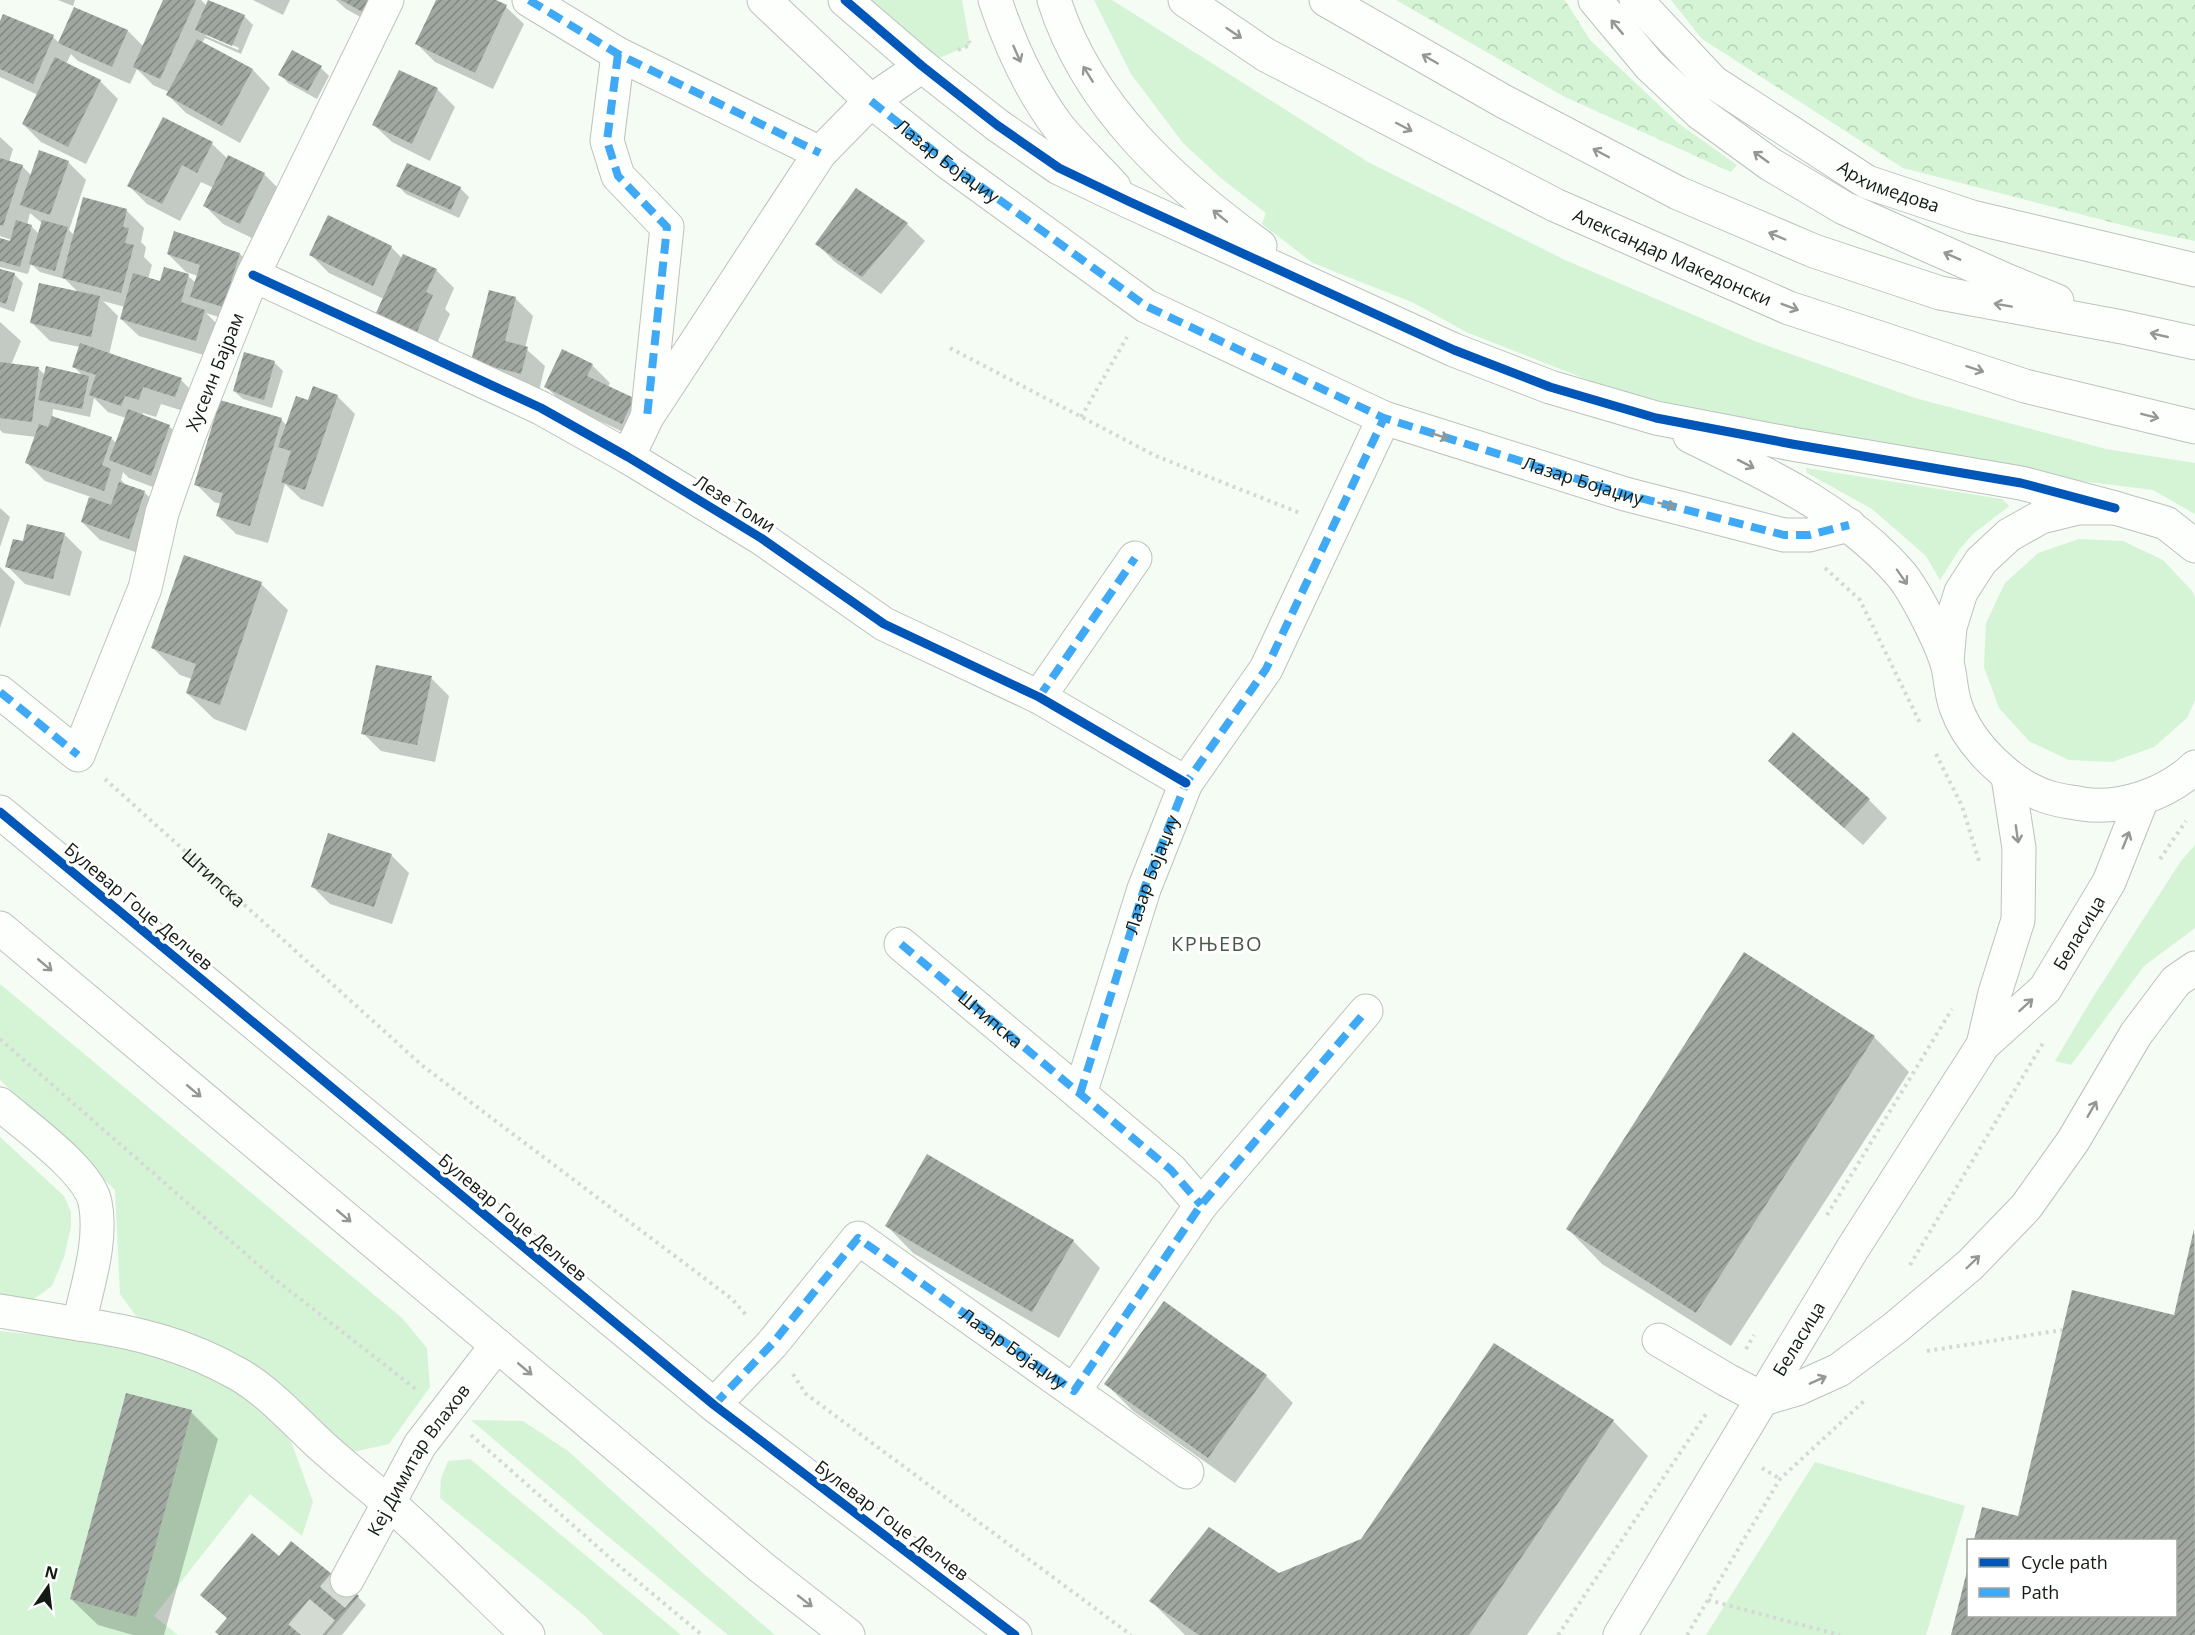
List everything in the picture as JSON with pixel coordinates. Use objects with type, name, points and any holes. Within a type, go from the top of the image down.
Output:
[{"type":"street","name":"Хусеин Бајрам","points":[[78,756],[145,588],[162,513],[253,275],[387,0]]},
{"type":"street","points":[[529,0],[618,54],[820,153]]},
{"type":"street","name":"Лазар Бојаџиу","points":[[764,0],[871,102],[951,164],[1146,306],[1384,418],[1625,494],[1784,536],[1809,535],[1849,525]]},
{"type":"street","points":[[844,0],[997,125],[1059,168],[1465,354],[1550,387],[1656,418],[2021,483],[2115,507],[2166,524],[2195,546]]},
{"type":"street","points":[[995,0],[1026,75],[1060,128],[1128,201]]},
{"type":"street","points":[[1054,0],[1061,22],[1079,60],[1131,135],[1222,218],[1317,288]]},
{"type":"street","name":"Александар Македонски","points":[[1185,0],[1266,55],[1555,205],[1789,308],[2025,386],[2195,427]]},
{"type":"street","points":[[1326,0],[1503,101],[1678,193],[1814,251],[1940,293],[2195,343]]},
{"type":"street","points":[[1594,0],[1650,66],[1692,105],[1770,164],[1844,208],[2008,281],[2122,327]]},
{"type":"street","name":"Архимедова","points":[[1636,0],[1713,82],[1867,182],[1972,217],[2195,270]]},
{"type":"street","points":[[618,54],[608,141],[618,176],[667,227],[647,417]]},
{"type":"street","points":[[628,457],[647,417],[820,153],[871,102],[922,66]]},
{"type":"street","name":"Лезе Томи","points":[[253,275],[541,408],[628,457],[761,538],[884,624],[1039,697],[1186,783]]},
{"type":"street","name":"Лазар Бојаџиу","points":[[1080,1094],[1144,889],[1186,783],[1266,669],[1384,418]]},
{"type":"street","points":[[1656,418],[1830,510],[1875,546],[1900,573],[1921,606],[1947,665],[1956,708],[1977,746],[2008,777],[2050,798],[2096,806],[2142,799],[2184,778],[2195,767]]},
{"type":"street","points":[[1947,665],[1950,627],[1961,592],[1981,561],[2009,535],[2041,517],[2078,508],[2115,507]]},
{"type":"street","points":[[1039,697],[1135,558]]},
{"type":"street","points":[[0,692],[78,756]]},
{"type":"street","name":"Беласица","points":[[1983,1044],[1995,993],[2018,920],[2019,848],[2008,777]]},
{"type":"street","name":"Беласица","points":[[1620,1635],[1853,1248],[1983,1044],[2045,989],[2109,882],[2142,799]]},
{"type":"street","name":"Булевар Гоце Делчев","points":[[0,812],[714,1405],[1016,1635]]},
{"type":"street","points":[[0,928],[761,1567],[848,1635]]},
{"type":"street","name":"Штипска","points":[[902,944],[1080,1094]]},
{"type":"street","points":[[1659,1340],[1763,1399],[1797,1389],[1839,1370],[1895,1328],[1970,1265],[2026,1207],[2073,1141],[2136,1034],[2176,981],[2195,968]]},
{"type":"street","name":"Лазар Бојаџиу","points":[[772,1344],[858,1238],[1074,1391],[1201,1205],[1366,1011]]},
{"type":"street","points":[[1080,1094],[1171,1170],[1201,1205]]},
{"type":"street","points":[[0,1104],[78,1171],[95,1200],[98,1232],[78,1324]]},
{"type":"street","points":[[0,1311],[127,1331],[171,1344],[240,1375],[277,1403],[331,1454],[389,1503],[528,1635]]},
{"type":"street","points":[[714,1405],[772,1344]]},
{"type":"street","name":"Кеј Димитар Влахов","points":[[347,1580],[420,1445],[497,1346]]},
{"type":"street","points":[[1074,1391],[1187,1472]]},
{"type":"path","points":[[922,66],[970,45],[968,34]]},
{"type":"path","points":[[1081,417],[1146,306]]},
{"type":"path","points":[[950,348],[1156,456],[1334,526]]},
{"type":"path","points":[[1784,536],[1819,562],[1860,600],[1920,724]]},
{"type":"path","points":[[1931,744],[1962,806],[1982,870]]},
{"type":"path","points":[[2157,863],[2189,817]]},
{"type":"path","points":[[1908,1267],[2049,1033]]},
{"type":"path","points":[[0,1039],[273,1277],[446,1412],[618,1565],[702,1635]]},
{"type":"path","points":[[1895,1328],[1915,1353],[2062,1330]]},
{"type":"path","points":[[1687,1635],[1780,1479],[1864,1400]]},
{"type":"path","points":[[1708,1600],[1840,1635]]},
{"type":"green space","points":[[870,0],[962,0],[970,45],[939,58]]},
{"type":"green space","points":[[1094,0],[1112,0],[1368,162],[1565,260],[1757,342],[1915,398],[2106,449],[2195,463],[2195,514],[2153,490],[1954,465],[1785,432],[1606,387],[1466,332],[1414,303],[1313,263],[1262,224],[1266,213],[1222,179],[1183,143],[1131,74]]},
{"type":"green space","points":[[1396,0],[1565,0],[1590,40],[1678,123],[1737,165],[1731,172],[1563,96]]},
{"type":"green space","points":[[1671,0],[2195,0],[2195,241],[2145,231],[1903,168],[1702,39]]},
{"type":"green space","points":[[1806,468],[2002,499],[2009,506],[1973,534],[1959,550],[1940,580],[1926,556],[1872,509],[1807,473]]},
{"type":"green space","points":[[2079,539],[2123,541],[2163,560],[2193,592],[2195,598],[2195,700],[2187,718],[2154,747],[2112,762],[2069,760],[2029,741],[1999,708],[1984,667],[1986,623],[2005,583],[2038,553]]},
{"type":"green space","points":[[2195,845],[2195,928],[2144,966],[2071,1065],[2055,1061],[2093,997],[2181,861]]},
{"type":"green space","points":[[0,984],[402,1318],[427,1348],[430,1387],[389,1444],[348,1453],[230,1361],[136,1316],[120,1294],[115,1190],[0,1080]]},
{"type":"green space","points":[[0,1137],[64,1196],[71,1212],[71,1227],[64,1257],[52,1286],[31,1301],[0,1295]]},
{"type":"green space","points":[[0,1331],[149,1347],[213,1372],[264,1408],[292,1444],[313,1502],[302,1536],[250,1494],[154,1616],[178,1635],[0,1635]]},
{"type":"green space","points":[[471,1420],[523,1421],[568,1451],[775,1635],[728,1635]]},
{"type":"green space","points":[[470,1459],[681,1635],[604,1635],[585,1616],[440,1498],[441,1478],[448,1461]]},
{"type":"green space","points":[[1815,1462],[1965,1506],[1926,1635],[1706,1635]]},
{"type":"building","points":[[163,0],[196,0],[160,79],[133,67]]},
{"type":"building","points":[[208,0],[245,15],[232,46],[195,30]]},
{"type":"building","points":[[341,0],[373,0],[366,14]]},
{"type":"building","points":[[436,0],[496,0],[507,5],[475,73],[415,44]]},
{"type":"building","points":[[74,7],[128,30],[112,67],[58,43]]},
{"type":"building","points":[[3,14],[54,35],[33,84],[0,69],[0,21]]},
{"type":"building","points":[[197,39],[253,69],[222,126],[166,95]]},
{"type":"building","points":[[292,50],[322,66],[308,91],[278,75]]},
{"type":"building","points":[[55,57],[101,80],[68,147],[22,124]]},
{"type":"building","points":[[399,70],[438,88],[412,144],[372,125]]},
{"type":"building","points":[[163,117],[213,142],[197,173],[182,165],[162,204],[127,186]]},
{"type":"building","points":[[39,150],[69,161],[50,215],[20,205]]},
{"type":"building","points":[[228,155],[265,173],[240,224],[203,206]]},
{"type":"building","points":[[0,158],[23,165],[3,226],[0,225]]},
{"type":"building","points":[[407,163],[461,187],[451,210],[396,186]]},
{"type":"building","points":[[856,188],[908,223],[862,277],[815,244]]},
{"type":"building","points":[[83,197],[127,209],[123,227],[129,228],[125,243],[134,245],[121,293],[62,278]]},
{"type":"building","points":[[328,215],[392,246],[373,286],[309,255]]},
{"type":"building","points":[[16,220],[32,225],[20,267],[0,261],[0,238],[10,241]]},
{"type":"building","points":[[42,220],[68,227],[55,271],[29,264]]},
{"type":"building","points":[[174,231],[240,253],[223,307],[190,297],[200,265],[167,254]]},
{"type":"building","points":[[403,254],[437,269],[426,292],[433,295],[416,334],[375,315]]},
{"type":"building","points":[[164,267],[189,274],[181,302],[205,310],[196,341],[120,319],[133,273],[160,281]]},
{"type":"building","points":[[0,269],[15,273],[6,304],[0,302]]},
{"type":"building","points":[[39,283],[100,296],[91,337],[30,323]]},
{"type":"building","points":[[489,290],[516,297],[505,341],[528,347],[521,374],[471,361]]},
{"type":"building","points":[[80,343],[182,378],[175,397],[143,387],[139,400],[125,396],[121,406],[89,395],[96,375],[72,367]]},
{"type":"building","points":[[562,349],[593,364],[587,376],[634,398],[622,424],[544,387]]},
{"type":"building","points":[[244,352],[275,361],[264,400],[233,391]]},
{"type":"building","points":[[0,362],[39,367],[32,422],[0,418]]},
{"type":"building","points":[[46,366],[89,376],[82,409],[38,400]]},
{"type":"building","points":[[313,386],[338,395],[305,490],[281,482],[291,451],[278,447],[296,396],[308,400]]},
{"type":"building","points":[[220,400],[282,418],[250,526],[216,516],[223,493],[194,485]]},
{"type":"building","points":[[128,409],[170,425],[151,476],[109,460]]},
{"type":"building","points":[[52,416],[112,437],[102,465],[111,469],[104,491],[25,463],[39,424],[48,427]]},
{"type":"building","points":[[119,482],[145,491],[129,539],[81,522],[89,497],[111,505]]},
{"type":"building","points":[[27,524],[65,533],[53,579],[5,567],[13,539],[23,541]]},
{"type":"building","points":[[184,555],[262,582],[220,705],[186,693],[196,664],[151,648]]},
{"type":"building","points":[[376,665],[432,676],[417,745],[361,734]]},
{"type":"building","points":[[1793,732],[1870,799],[1844,828],[1768,761]]},
{"type":"building","points":[[328,833],[392,854],[374,907],[311,887]]},
{"type":"building","points":[[1744,952],[1875,1036],[1696,1313],[1566,1229]]},
{"type":"building","points":[[927,1154],[1074,1240],[1032,1312],[885,1226]]},
{"type":"building","points":[[2194,1229],[2195,1635],[1951,1635],[1967,1571],[1967,1617],[2177,1617],[2177,1539],[1974,1539],[1982,1507],[2018,1516],[2072,1290],[2174,1315]]},
{"type":"building","points":[[1164,1301],[1267,1375],[1208,1458],[1104,1384]]},
{"type":"building","points":[[1494,1343],[1614,1420],[1469,1635],[1199,1635],[1149,1601],[1209,1527],[1279,1573],[1361,1539]]},
{"type":"building","points":[[126,1393],[192,1410],[136,1617],[70,1599]]},
{"type":"building","points":[[252,1533],[279,1556],[291,1541],[359,1596],[326,1635],[219,1635],[215,1632],[227,1618],[200,1595]]},
{"type":"tunnel","points":[[301,1635],[347,1580]]},
{"type":"marked path","points":[[529,0],[618,54],[820,153]]},
{"type":"marked path","points":[[618,54],[607,141],[618,176],[667,227],[647,417]]},
{"type":"marked path","points":[[871,101],[950,164],[1146,306],[1384,418],[1625,494],[1784,535],[1809,535],[1849,525]]},
{"type":"marked path","points":[[1080,1094],[1144,889],[1186,783],[1266,669],[1384,418]]},
{"type":"marked path","points":[[1039,697],[1135,558]]},
{"type":"marked path","points":[[0,692],[78,755]]},
{"type":"marked path","points":[[901,944],[1171,1170],[1201,1205]]},
{"type":"marked path","points":[[714,1405],[772,1344],[858,1238],[1074,1391],[1201,1205],[1366,1011]]},
{"type":"cycle path","points":[[845,0],[922,66],[997,125],[1059,168],[1454,350],[1550,387],[1656,418],[2021,483],[2115,508]]},
{"type":"cycle path","points":[[253,275],[541,408],[628,457],[761,538],[884,624],[1039,697],[1186,783]]},
{"type":"cycle path","points":[[0,812],[714,1405],[1015,1635]]},
{"type":"district","name":"КРЊЕВО","points":[[1217,943]]}]
